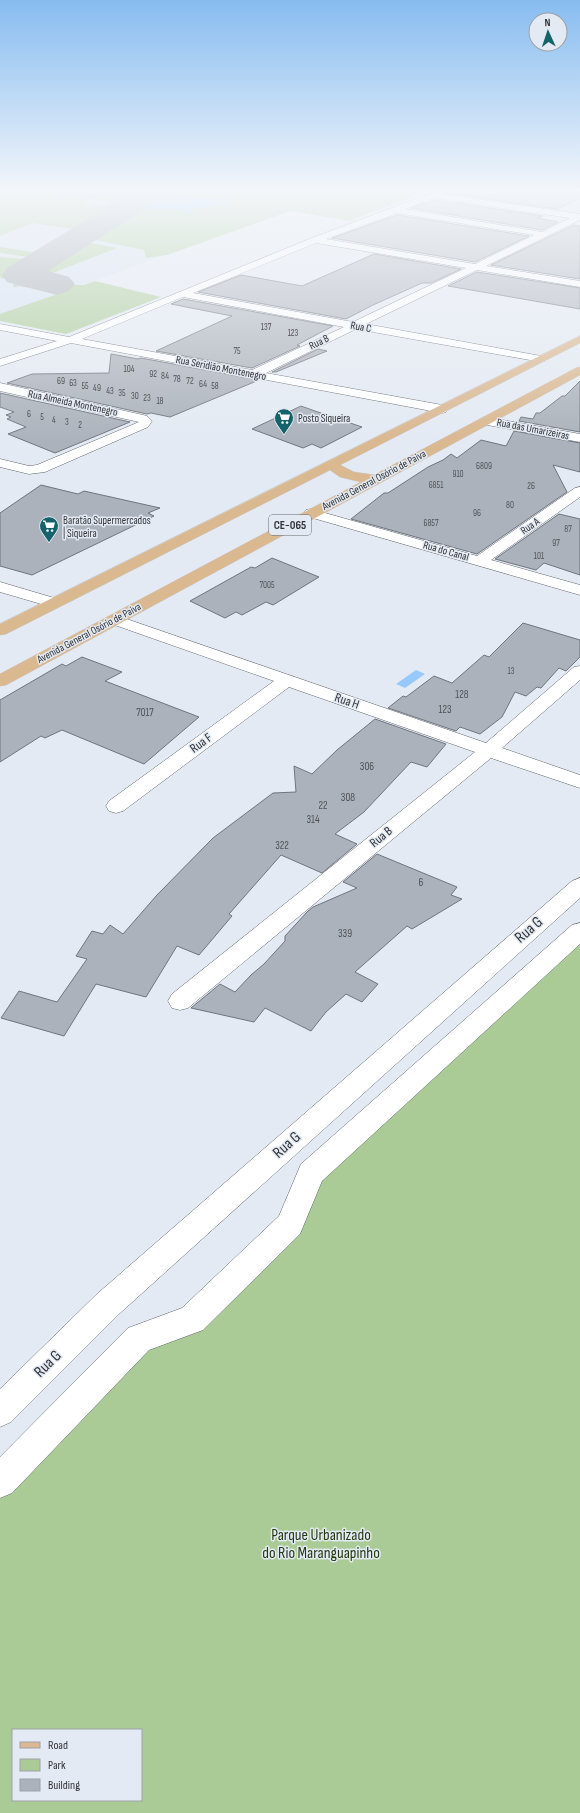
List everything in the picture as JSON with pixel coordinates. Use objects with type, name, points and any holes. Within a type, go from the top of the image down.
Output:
[{"type":"main road","name":"CE-065","points":[[0,630],[580,339]]},
{"type":"main road","name":"Avenida General Osório de Paiva","points":[[0,681],[580,370]]},
{"type":"main road","points":[[332,463],[343,473],[363,478],[375,479]]},
{"type":"street","points":[[0,363],[70,340],[232,274]]},
{"type":"street","name":"Rua B","points":[[254,374],[459,274]]},
{"type":"street","points":[[515,274],[580,284]]},
{"type":"street","name":"Rua C","points":[[181,294],[541,359]]},
{"type":"street","name":"Rua Seridião Montenegro","points":[[0,327],[442,409]]},
{"type":"street","name":"Rua Almeida Montenegro","points":[[0,387],[143,418],[146,421],[144,424],[40,469],[33,470],[0,463]]},
{"type":"street","name":"Rua das Umarizeiras","points":[[486,420],[580,438]]},
{"type":"street","name":"Rua A","points":[[480,561],[580,491]]},
{"type":"street","name":"Rua do Canal","points":[[311,513],[580,590]]},
{"type":"street","points":[[0,587],[55,603]]},
{"type":"street","name":"Rua H","points":[[115,620],[580,782]]},
{"type":"street","name":"Rua B","points":[[180,1001],[489,750],[580,671]]},
{"type":"street","name":"Rua F","points":[[116,806],[287,680]]},
{"type":"street","name":"Rua G","points":[[0,1411],[108,1304],[580,886]]},
{"type":"street","points":[[0,1481],[139,1339],[192,1319],[250,1264],[290,1225],[311,1173],[580,931]]},
{"type":"shaded area","points":[[0,274],[114,274],[0,314]]},
{"type":"green space","points":[[0,274],[12,274],[3,279],[0,277]]},
{"type":"green space","points":[[29,274],[52,274],[48,275],[60,280],[51,281],[28,275]]},
{"type":"green space","points":[[21,278],[57,285],[84,285],[95,281],[161,297],[66,334],[0,321],[0,314],[60,293],[13,286],[14,281]]},
{"type":"green space","name":"Parque Urbanizado do Rio Maranguapinho","points":[[580,931],[580,1813],[0,1813],[0,1481],[139,1339],[192,1319],[290,1225],[311,1173]]},
{"type":"water","points":[[416,670],[425,674],[405,688],[396,684]]},
{"type":"building","points":[[330,274],[451,274],[431,283],[422,283],[346,319],[198,292],[241,275],[302,286]]},
{"type":"building","points":[[474,274],[487,274],[580,288],[580,309],[448,286]]},
{"type":"building","points":[[546,274],[580,274],[580,279]]},
{"type":"building","points":[[183,299],[333,326],[297,345],[300,346],[252,368],[156,351],[232,316],[171,304]]},
{"type":"building","points":[[318,349],[327,351],[276,372],[272,372]]},
{"type":"building","points":[[111,354],[138,359],[141,358],[259,380],[170,417],[151,413],[147,414],[7,383],[32,374],[109,373]]},
{"type":"building","points":[[580,381],[580,432],[519,421],[521,417],[533,419],[536,413],[540,413],[562,396],[565,396]]},
{"type":"building","points":[[0,393],[130,422],[55,453],[8,434],[26,427],[7,419],[11,417],[6,415],[14,412],[0,407]]},
{"type":"building","points":[[301,406],[362,427],[321,448],[312,444],[303,448],[252,429]]},
{"type":"building","points":[[514,431],[580,443],[580,472],[553,465],[567,492],[477,554],[351,519],[384,493],[388,493],[451,454],[457,458],[481,440],[506,446]]},
{"type":"building","name":"Baratão Supermercados | Siqueira","points":[[41,485],[78,494],[84,491],[160,508],[148,513],[154,516],[32,575],[0,566],[0,513]]},
{"type":"building","points":[[559,514],[580,519],[580,575],[544,563],[536,570],[495,559]]},
{"type":"building","points":[[272,558],[319,577],[273,605],[266,602],[242,615],[236,612],[225,618],[190,601],[251,567],[255,568]]},
{"type":"building","points":[[523,623],[580,640],[580,657],[566,671],[559,668],[541,688],[537,687],[526,696],[515,692],[502,717],[480,734],[460,727],[456,731],[388,708],[403,696],[406,697],[434,676],[452,683],[484,655],[489,657]]},
{"type":"building","points":[[82,657],[122,672],[105,681],[199,717],[144,764],[62,730],[45,738],[41,736],[0,762],[0,700],[62,664],[66,666]]},
{"type":"building","points":[[375,719],[446,744],[427,767],[411,762],[364,812],[335,834],[357,844],[322,873],[281,855],[229,914],[232,916],[199,955],[177,946],[146,997],[96,984],[64,1036],[1,1018],[19,991],[57,1002],[87,959],[76,956],[92,931],[103,934],[110,925],[123,934],[157,895],[213,838],[273,793],[296,792],[294,766],[312,774],[337,750]]},
{"type":"building","points":[[377,854],[457,887],[451,895],[462,899],[412,929],[407,926],[355,972],[378,984],[362,1002],[346,994],[326,1012],[311,1031],[265,1008],[254,1022],[191,1008],[220,984],[235,992],[285,941],[285,936],[308,911],[313,907],[357,888],[343,882]]},
{"type":"taxiway","points":[[21,274],[19,275],[57,284]]},
{"type":"place","name":"Posto Siqueira","points":[[284,435]]},
{"type":"place","name":"Baratão Supermercados | Siqueira","points":[[49,543]]}]
